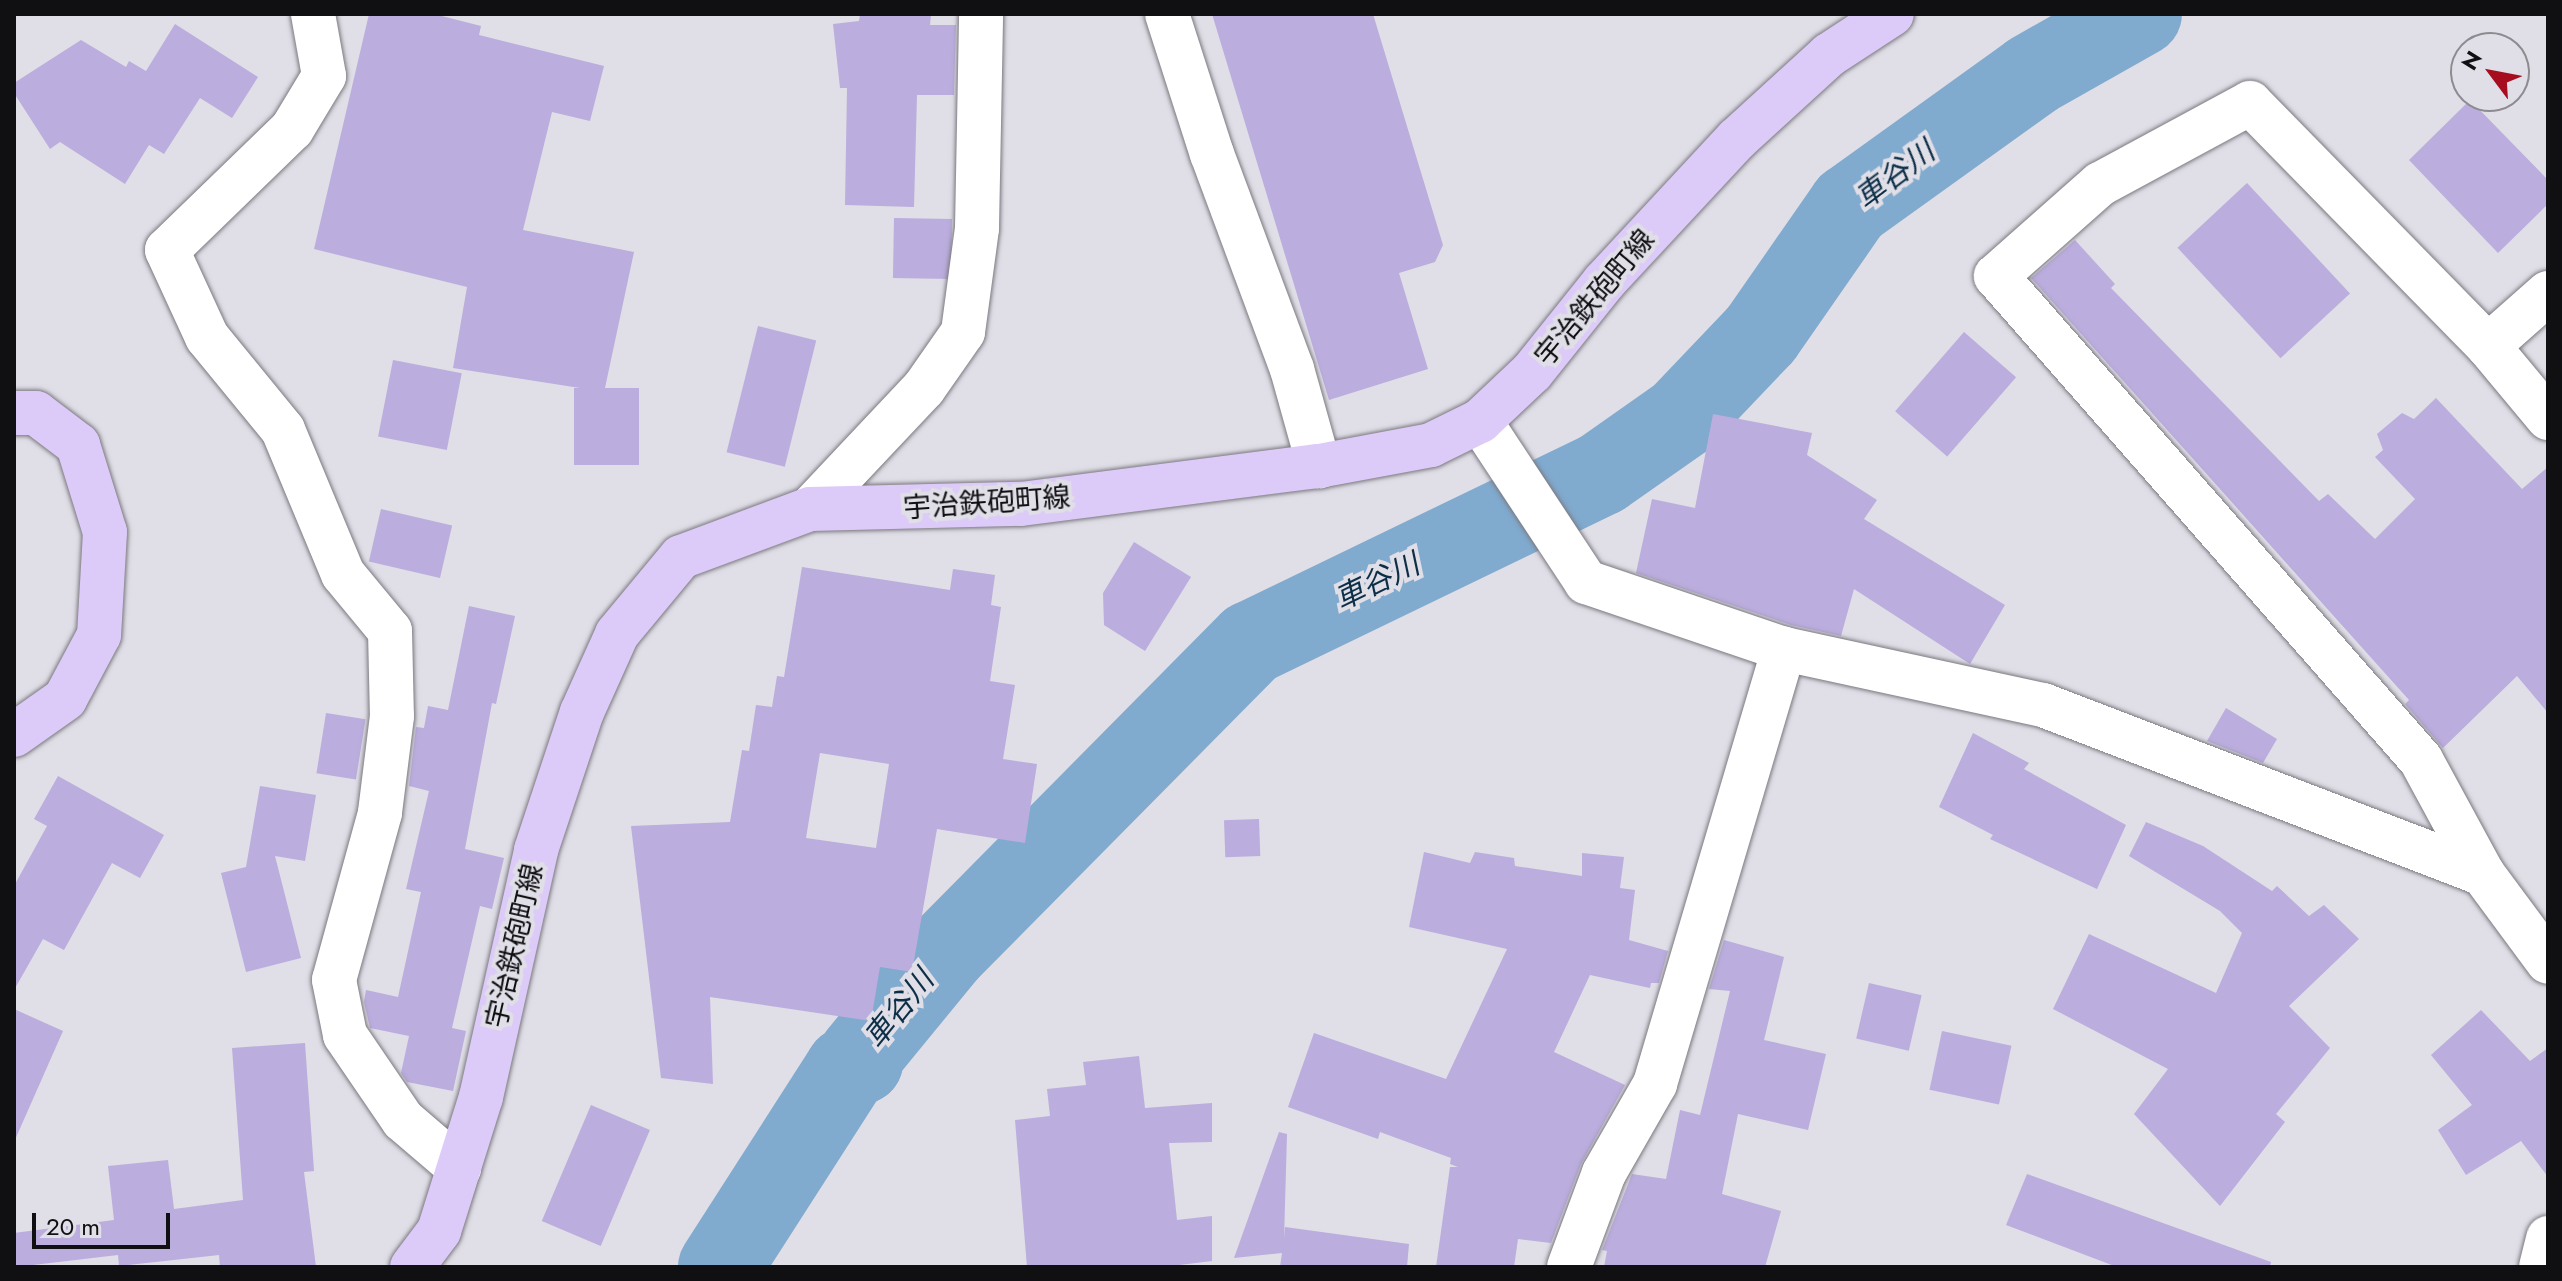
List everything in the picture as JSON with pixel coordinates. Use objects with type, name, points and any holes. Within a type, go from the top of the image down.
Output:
[{"type":"main road","name":"宇治鉄砲町線","points":[[412,1267],[439,1231],[481,1097],[536,850],[582,712],[617,634],[681,557],[810,509],[1021,504],[1319,466],[1492,437],[1532,372],[1604,282],[1737,139],[1829,55],[1892,14]]},
{"type":"main road","points":[[14,413],[36,413],[78,445],[105,532],[99,635],[65,699],[14,735]]},
{"type":"street","points":[[313,14],[324,76],[292,129],[167,250],[207,337],[283,430],[343,574],[390,631],[392,716],[380,813],[334,980],[345,1035],[403,1120],[459,1168]]},
{"type":"street","points":[[810,509],[924,388],[963,332],[977,228],[981,14]]},
{"type":"street","points":[[1167,14],[1212,154],[1292,369],[1319,466]]},
{"type":"street","points":[[2548,418],[2488,346],[2250,103],[2100,184],[1996,276],[2421,760],[2483,874],[2548,962]]},
{"type":"street","points":[[2488,346],[2548,293]]},
{"type":"street","points":[[1492,437],[1586,582],[1784,649],[2043,705],[2483,874]]},
{"type":"street","points":[[1569,1267],[1604,1173],[1655,1084],[1784,649]]},
{"type":"street","points":[[2541,1267],[2548,1238]]},
{"type":"building","points":[[369,14],[434,14],[481,26],[479,35],[604,66],[590,121],[552,112],[523,230],[634,252],[605,388],[639,388],[639,465],[574,465],[574,388],[580,388],[453,368],[467,287],[314,249]]},
{"type":"building","points":[[860,14],[931,14],[930,25],[956,25],[954,95],[917,95],[914,207],[845,205],[847,88],[840,88],[833,24],[859,21]]},
{"type":"building","points":[[1212,14],[1373,14],[1443,245],[1435,262],[1399,273],[1428,369],[1329,400]]},
{"type":"building","points":[[175,24],[258,77],[232,118],[200,98],[164,154],[149,145],[125,184],[60,142],[50,149],[14,93],[14,83],[81,40],[126,67],[129,61],[146,71]]},
{"type":"building","points":[[2458,112],[2482,112],[2548,180],[2548,204],[2498,253],[2409,160]]},
{"type":"building","points":[[2247,183],[2350,293],[2281,358],[2178,248]]},
{"type":"building","points":[[894,218],[952,219],[951,279],[893,278]]},
{"type":"building","points":[[2075,240],[2115,284],[2111,288],[2319,501],[2328,494],[2375,539],[2415,499],[2375,457],[2383,450],[2377,434],[2402,413],[2414,419],[2436,398],[2522,489],[2548,467],[2548,713],[2517,676],[2443,748],[2405,704],[2409,700],[2031,278]]},
{"type":"building","points":[[758,326],[816,341],[785,467],[727,452]]},
{"type":"building","points":[[1964,332],[2016,377],[1947,457],[1895,411]]},
{"type":"building","points":[[393,360],[462,373],[447,450],[378,437]]},
{"type":"building","points":[[1713,414],[1812,433],[1807,455],[1877,500],[1864,519],[2005,605],[1970,664],[1854,589],[1841,636],[1791,625],[1636,573],[1652,499],[1695,508]]},
{"type":"building","points":[[381,509],[452,525],[440,578],[369,562]]},
{"type":"building","points":[[1134,542],[1191,577],[1145,651],[1104,625],[1103,593]]},
{"type":"building","points":[[802,567],[950,590],[953,569],[995,575],[991,605],[1001,607],[990,681],[1015,685],[1003,759],[1037,764],[1025,843],[937,829],[912,972],[880,967],[871,1021],[710,997],[713,1084],[661,1078],[631,826],[730,822],[742,750],[749,751],[756,705],[772,707],[777,676],[784,677]],"holes":[[[820,753],[889,764],[876,848],[806,838]]]},
{"type":"building","points":[[469,606],[515,616],[496,704],[492,703],[465,849],[504,858],[492,909],[480,906],[452,1028],[466,1031],[453,1091],[407,1082],[401,1073],[409,1036],[370,1028],[364,1002],[366,990],[398,997],[421,892],[406,889],[429,791],[409,786],[416,727],[424,728],[428,706],[448,710]]},
{"type":"building","points":[[2226,708],[2277,739],[2263,763],[2207,741]]},
{"type":"building","points":[[326,713],[366,719],[356,780],[316,773]]},
{"type":"building","points":[[1973,733],[2029,763],[2024,769],[2126,825],[2097,889],[1990,839],[1993,835],[1939,807]]},
{"type":"building","points":[[58,776],[164,835],[140,878],[112,863],[64,950],[43,939],[14,990],[14,886],[47,826],[34,819]]},
{"type":"building","points":[[260,786],[316,795],[305,861],[275,856],[301,958],[246,972],[221,873],[246,867]]},
{"type":"building","points":[[1259,819],[1260,856],[1225,857],[1224,820]]},
{"type":"building","points":[[2146,822],[2203,846],[2272,891],[2277,886],[2309,916],[2324,905],[2359,939],[2289,1006],[2330,1048],[2276,1114],[2285,1122],[2220,1206],[2134,1114],[2168,1069],[2053,1009],[2089,934],[2216,993],[2242,933],[2220,911],[2129,856]]},
{"type":"building","points":[[1424,852],[1470,863],[1475,852],[1514,858],[1515,866],[1582,876],[1582,853],[1624,857],[1620,888],[1635,890],[1629,940],[1668,951],[1659,983],[1651,983],[1650,988],[1590,975],[1554,1052],[1625,1085],[1581,1164],[1551,1243],[1518,1239],[1514,1267],[1436,1267],[1450,1167],[1458,1167],[1450,1164],[1451,1158],[1380,1132],[1378,1139],[1288,1107],[1314,1033],[1446,1079],[1507,949],[1409,927]]},
{"type":"building","points":[[1724,940],[1784,957],[1764,1040],[1826,1054],[1808,1130],[1738,1114],[1722,1194],[1781,1211],[1765,1267],[1604,1267],[1607,1251],[1602,1250],[1632,1174],[1666,1179],[1680,1110],[1700,1115],[1730,991],[1709,989]]},
{"type":"building","points":[[1869,983],[1922,995],[1909,1051],[1856,1039]]},
{"type":"building","points":[[14,1009],[63,1031],[14,1142]]},
{"type":"building","points":[[2481,1010],[2530,1061],[2548,1048],[2548,1177],[2521,1141],[2466,1175],[2438,1130],[2472,1105],[2431,1055]]},
{"type":"building","points":[[1942,1031],[2011,1046],[1999,1104],[1930,1090]]},
{"type":"building","points":[[305,1043],[314,1171],[304,1172],[316,1267],[220,1267],[219,1255],[119,1266],[118,1255],[16,1267],[14,1233],[114,1220],[108,1166],[168,1160],[174,1209],[243,1200],[232,1048]]},
{"type":"building","points":[[1139,1056],[1145,1108],[1212,1103],[1212,1142],[1169,1143],[1177,1220],[1212,1216],[1212,1261],[1163,1267],[1027,1267],[1015,1120],[1050,1116],[1047,1089],[1086,1085],[1083,1062]]},
{"type":"building","points":[[591,1105],[650,1130],[601,1246],[542,1221]]},
{"type":"building","points":[[1279,1132],[1287,1134],[1284,1239],[1285,1227],[1409,1244],[1407,1267],[1280,1267],[1282,1253],[1234,1258]]},
{"type":"building","points":[[2027,1174],[2271,1262],[2270,1267],[2117,1267],[2006,1225]]},
{"type":"waterway","name":"車谷川","points":[[720,1267],[847,1069],[861,1062],[860,1056],[945,952],[1251,643],[1601,474],[1682,417],[1761,334],[1850,206],[2032,75],[2140,14]]}]
